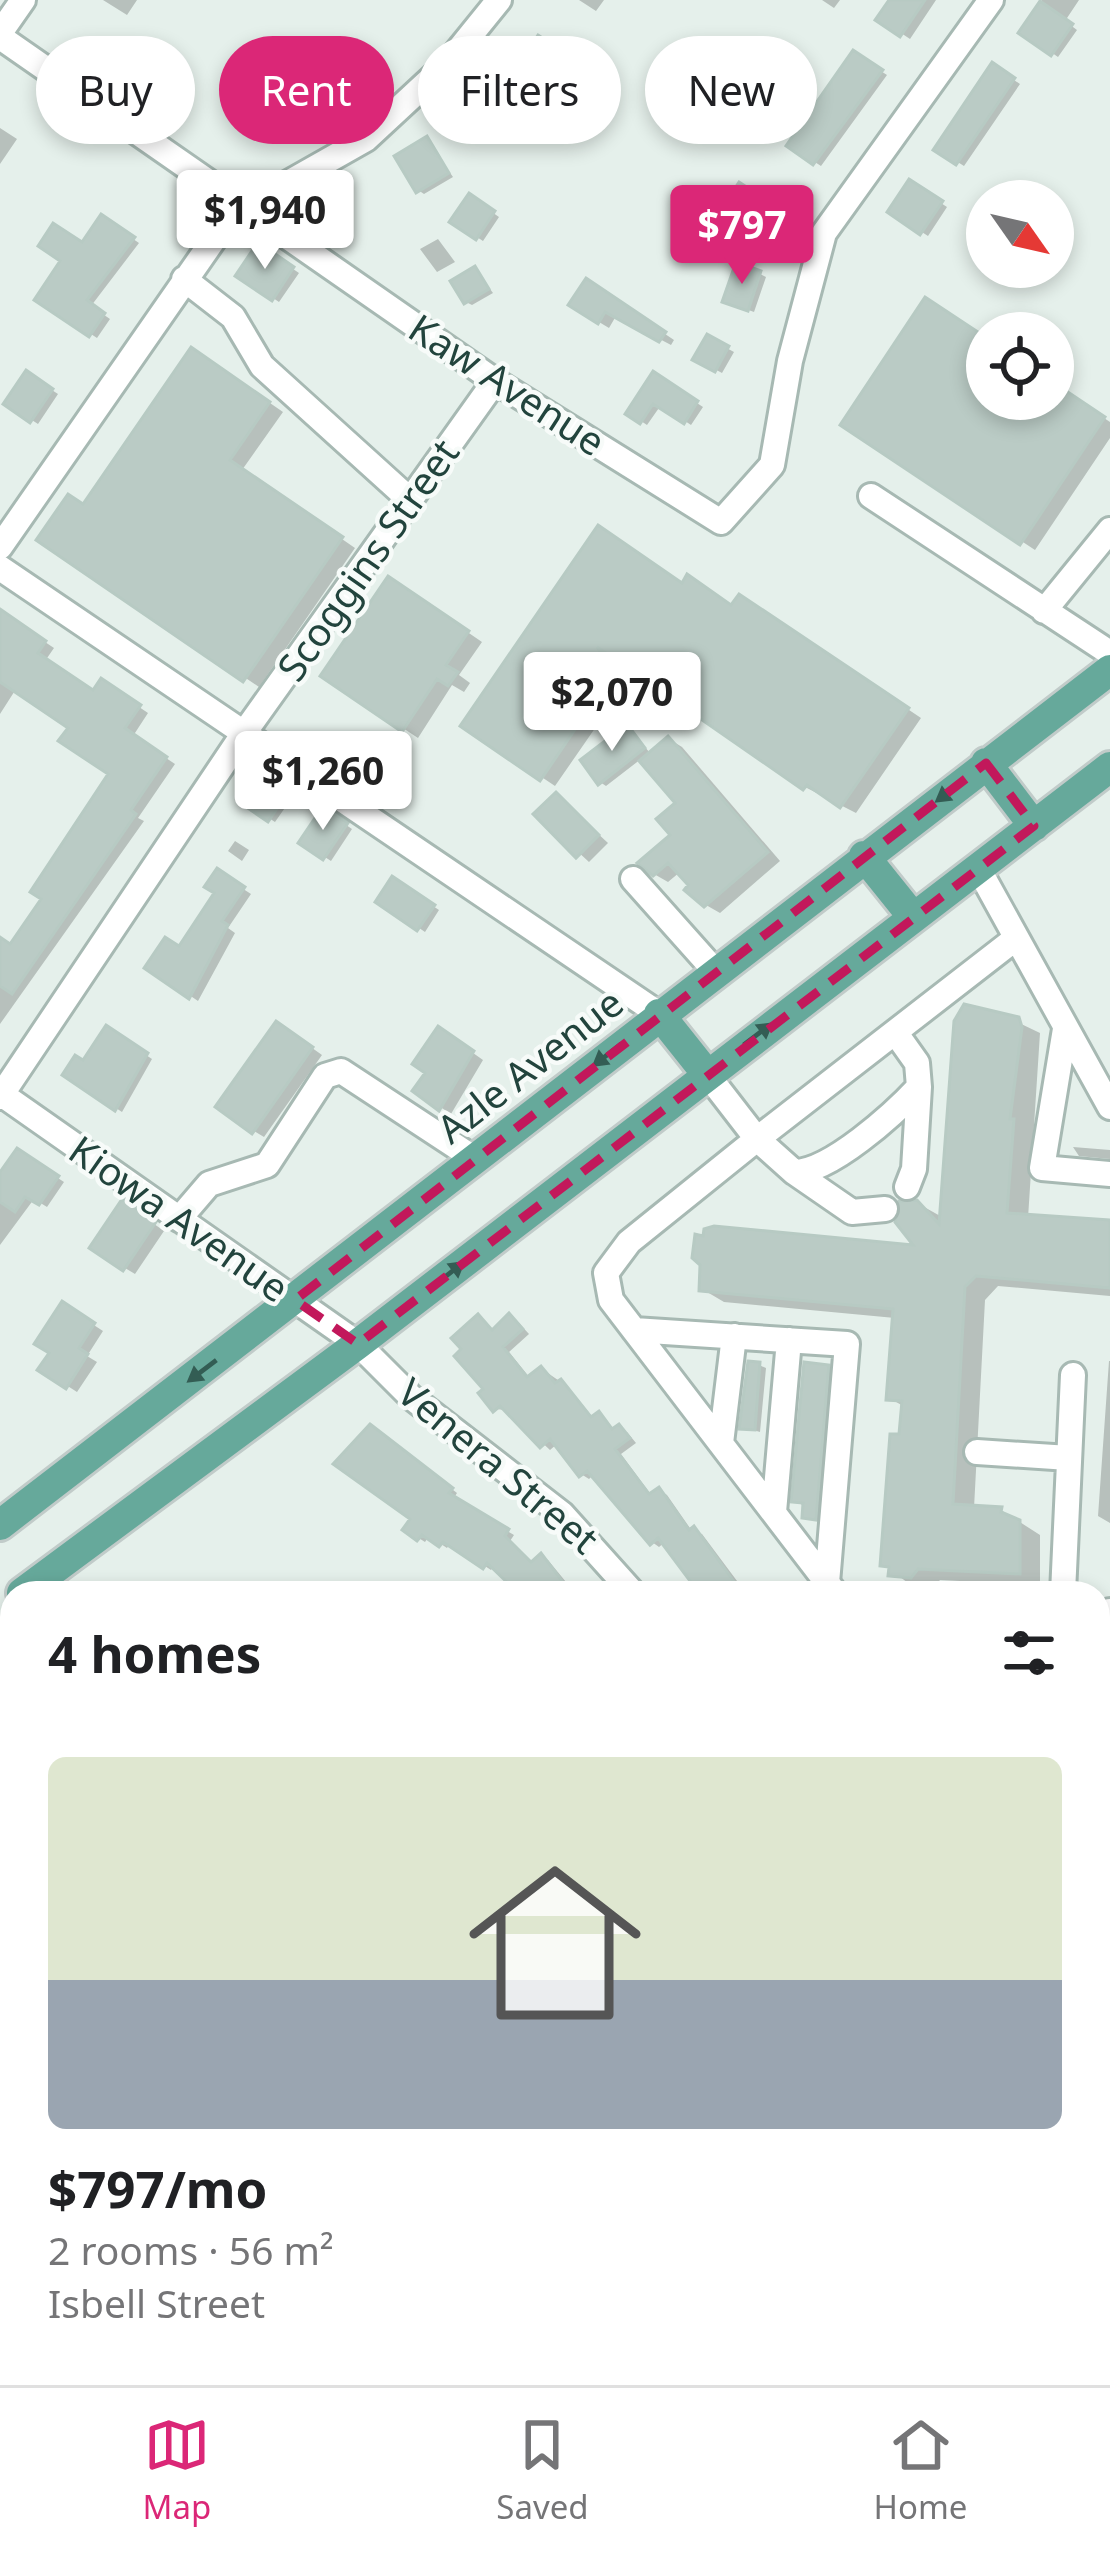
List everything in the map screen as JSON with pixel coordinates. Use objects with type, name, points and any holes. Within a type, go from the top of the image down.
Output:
[{"type":"main road","name":"Azle Avenue","points":[[0,1525],[1110,670]]},
{"type":"main road","points":[[986,763],[1034,826]]},
{"type":"main road","points":[[38,1581],[358,1345],[1110,767]]},
{"type":"main road","points":[[864,856],[913,917]]},
{"type":"main road","points":[[659,1014],[706,1073]]},
{"type":"street","points":[[0,35],[23,0]]},
{"type":"street","points":[[0,547],[230,216],[366,139],[448,63],[499,0]]},
{"type":"street","name":"Kaw Avenue","points":[[0,35],[495,381],[721,522],[772,465],[790,361],[824,233],[991,0]]},
{"type":"street","points":[[184,279],[233,317],[262,366],[410,500]]},
{"type":"street","name":"Scoggins Street","points":[[1,1095],[244,733],[495,381]]},
{"type":"street","points":[[871,496],[1110,653]]},
{"type":"street","points":[[1044,611],[1110,530]]},
{"type":"street","points":[[0,568],[659,1014]]},
{"type":"street","points":[[978,868],[1110,1106]]},
{"type":"street","points":[[633,879],[715,970]]},
{"type":"street","points":[[826,1581],[611,1300],[606,1273],[629,1241],[1015,939]]},
{"type":"street","points":[[1065,1029],[1042,1168],[1110,1174]]},
{"type":"street","points":[[895,1032],[917,1063],[920,1087],[914,1169],[907,1187]]},
{"type":"street","points":[[179,1219],[209,1184],[267,1166],[325,1076],[341,1071],[475,1159]]},
{"type":"street","points":[[706,1073],[758,1138],[794,1172],[852,1212],[885,1209]]},
{"type":"street","points":[[794,1172],[813,1172],[920,1087]]},
{"type":"street","name":"Kiowa Avenue","points":[[1,1095],[358,1345]]},
{"type":"street","points":[[634,1330],[847,1343],[831,1581]]},
{"type":"street","points":[[721,1443],[734,1336]]},
{"type":"street","points":[[774,1512],[789,1340]]},
{"type":"street","name":"Venera Street","points":[[358,1345],[411,1397],[562,1514],[622,1581]]},
{"type":"street","points":[[1064,1581],[1073,1376]]},
{"type":"street","points":[[977,1452],[1069,1458]]},
{"type":"highlighted area","points":[[986,763],[1034,826],[358,1344],[295,1300]]},
{"type":"building","points":[[889,0],[925,0],[900,37],[875,20]]},
{"type":"building","points":[[1040,1],[1073,24],[1051,56],[1018,33]]},
{"type":"building","points":[[853,50],[883,70],[813,165],[786,146],[817,144],[817,102]]},
{"type":"building","points":[[992,62],[1015,78],[956,165],[933,150]]},
{"type":"building","points":[[418,141],[432,144],[449,173],[416,193],[394,156]]},
{"type":"building","points":[[909,179],[943,201],[920,235],[887,212]]},
{"type":"building","points":[[739,182],[781,210],[764,235],[723,207]]},
{"type":"building","points":[[469,193],[495,211],[476,240],[449,222]]},
{"type":"building","points":[[101,214],[135,237],[87,300],[105,313],[89,337],[34,300],[60,261],[38,246],[53,223],[82,242]]},
{"type":"building","points":[[258,242],[294,267],[272,301],[235,276]]},
{"type":"building","points":[[736,262],[761,271],[748,311],[722,302]]},
{"type":"building","points":[[475,266],[489,289],[464,304],[450,281]]},
{"type":"building","points":[[586,278],[666,332],[659,342],[605,312],[598,324],[568,305]]},
{"type":"building","points":[[925,297],[966,324],[966,420],[1074,420],[1074,396],[1105,417],[1020,545],[840,425]]},
{"type":"building","points":[[707,334],[729,346],[715,372],[692,360]]},
{"type":"building","points":[[191,347],[270,402],[230,460],[343,537],[243,682],[36,540],[68,494],[83,504]]},
{"type":"building","points":[[26,370],[53,389],[30,423],[3,404]]},
{"type":"building","points":[[653,371],[698,401],[684,424],[653,404],[640,424],[625,414]]},
{"type":"building","points":[[598,525],[682,583],[687,574],[731,605],[739,594],[909,708],[840,808],[807,785],[803,790],[597,647],[614,672],[540,781],[460,726]]},
{"type":"building","points":[[388,576],[469,631],[446,665],[458,672],[448,686],[437,679],[402,732],[320,676]]},
{"type":"building","points":[[0,609],[46,641],[38,653],[93,690],[101,678],[141,705],[125,728],[167,757],[131,810],[136,814],[12,994],[0,986],[0,937],[10,944],[41,899],[30,892],[108,774],[58,741],[68,728],[0,682]]},
{"type":"building","points":[[627,724],[645,748],[598,785],[580,760]]},
{"type":"building","points":[[668,736],[768,852],[704,907],[684,890],[688,885],[668,863],[653,876],[637,863],[670,835],[656,819],[675,803],[639,761]]},
{"type":"building","points":[[259,779],[285,797],[268,822],[242,804]]},
{"type":"building","points":[[556,792],[599,835],[576,858],[533,814]]},
{"type":"building","points":[[323,806],[348,823],[323,860],[298,843]]},
{"type":"building","points":[[217,868],[245,887],[222,921],[228,925],[189,999],[144,968],[165,937],[179,946],[214,893],[204,887]]},
{"type":"building","points":[[392,876],[435,905],[417,931],[375,902]]},
{"type":"building","points":[[964,1004],[1019,1017],[1022,1027],[1010,1119],[1014,1119],[1007,1213],[1110,1220],[1110,1288],[976,1276],[965,1287],[953,1504],[1002,1507],[1001,1512],[1020,1520],[1020,1574],[918,1569],[911,1578],[888,1576],[889,1567],[880,1566],[890,1434],[899,1434],[902,1401],[886,1400],[893,1309],[699,1291],[700,1265],[692,1258],[695,1234],[703,1236],[704,1229],[714,1226],[913,1245],[895,1222],[899,1201],[917,1200],[939,1224],[954,1021]]},
{"type":"building","points":[[276,1021],[313,1047],[252,1134],[215,1107]]},
{"type":"building","points":[[106,1025],[148,1053],[115,1111],[62,1075],[75,1055],[83,1060]]},
{"type":"building","points":[[438,1026],[474,1051],[439,1111],[412,1091],[425,1073],[412,1064]]},
{"type":"building","points":[[17,1148],[59,1176],[39,1205],[25,1197],[15,1212],[0,1202],[0,1172]]},
{"type":"building","points":[[122,1199],[156,1222],[123,1271],[89,1248]]},
{"type":"building","points":[[62,1301],[95,1323],[79,1348],[88,1354],[66,1389],[37,1370],[49,1353],[34,1344]]},
{"type":"building","points":[[509,1313],[523,1329],[503,1347],[527,1377],[541,1366],[555,1383],[561,1379],[591,1417],[599,1411],[612,1429],[619,1424],[630,1438],[615,1449],[649,1494],[659,1487],[689,1530],[694,1526],[733,1581],[690,1581],[658,1538],[650,1545],[587,1471],[579,1477],[550,1439],[540,1448],[500,1406],[493,1412],[478,1393],[483,1389],[454,1356],[461,1349],[451,1338],[478,1314],[492,1330]]},
{"type":"building","points":[[748,1361],[760,1362],[755,1430],[739,1429]]},
{"type":"building","points":[[804,1362],[829,1365],[816,1520],[802,1518],[803,1503],[791,1502]]},
{"type":"building","points":[[370,1424],[453,1488],[449,1493],[509,1529],[505,1536],[531,1562],[541,1553],[562,1581],[506,1581],[487,1563],[483,1569],[443,1542],[439,1547],[422,1535],[417,1541],[402,1530],[410,1519],[333,1464]]}]
